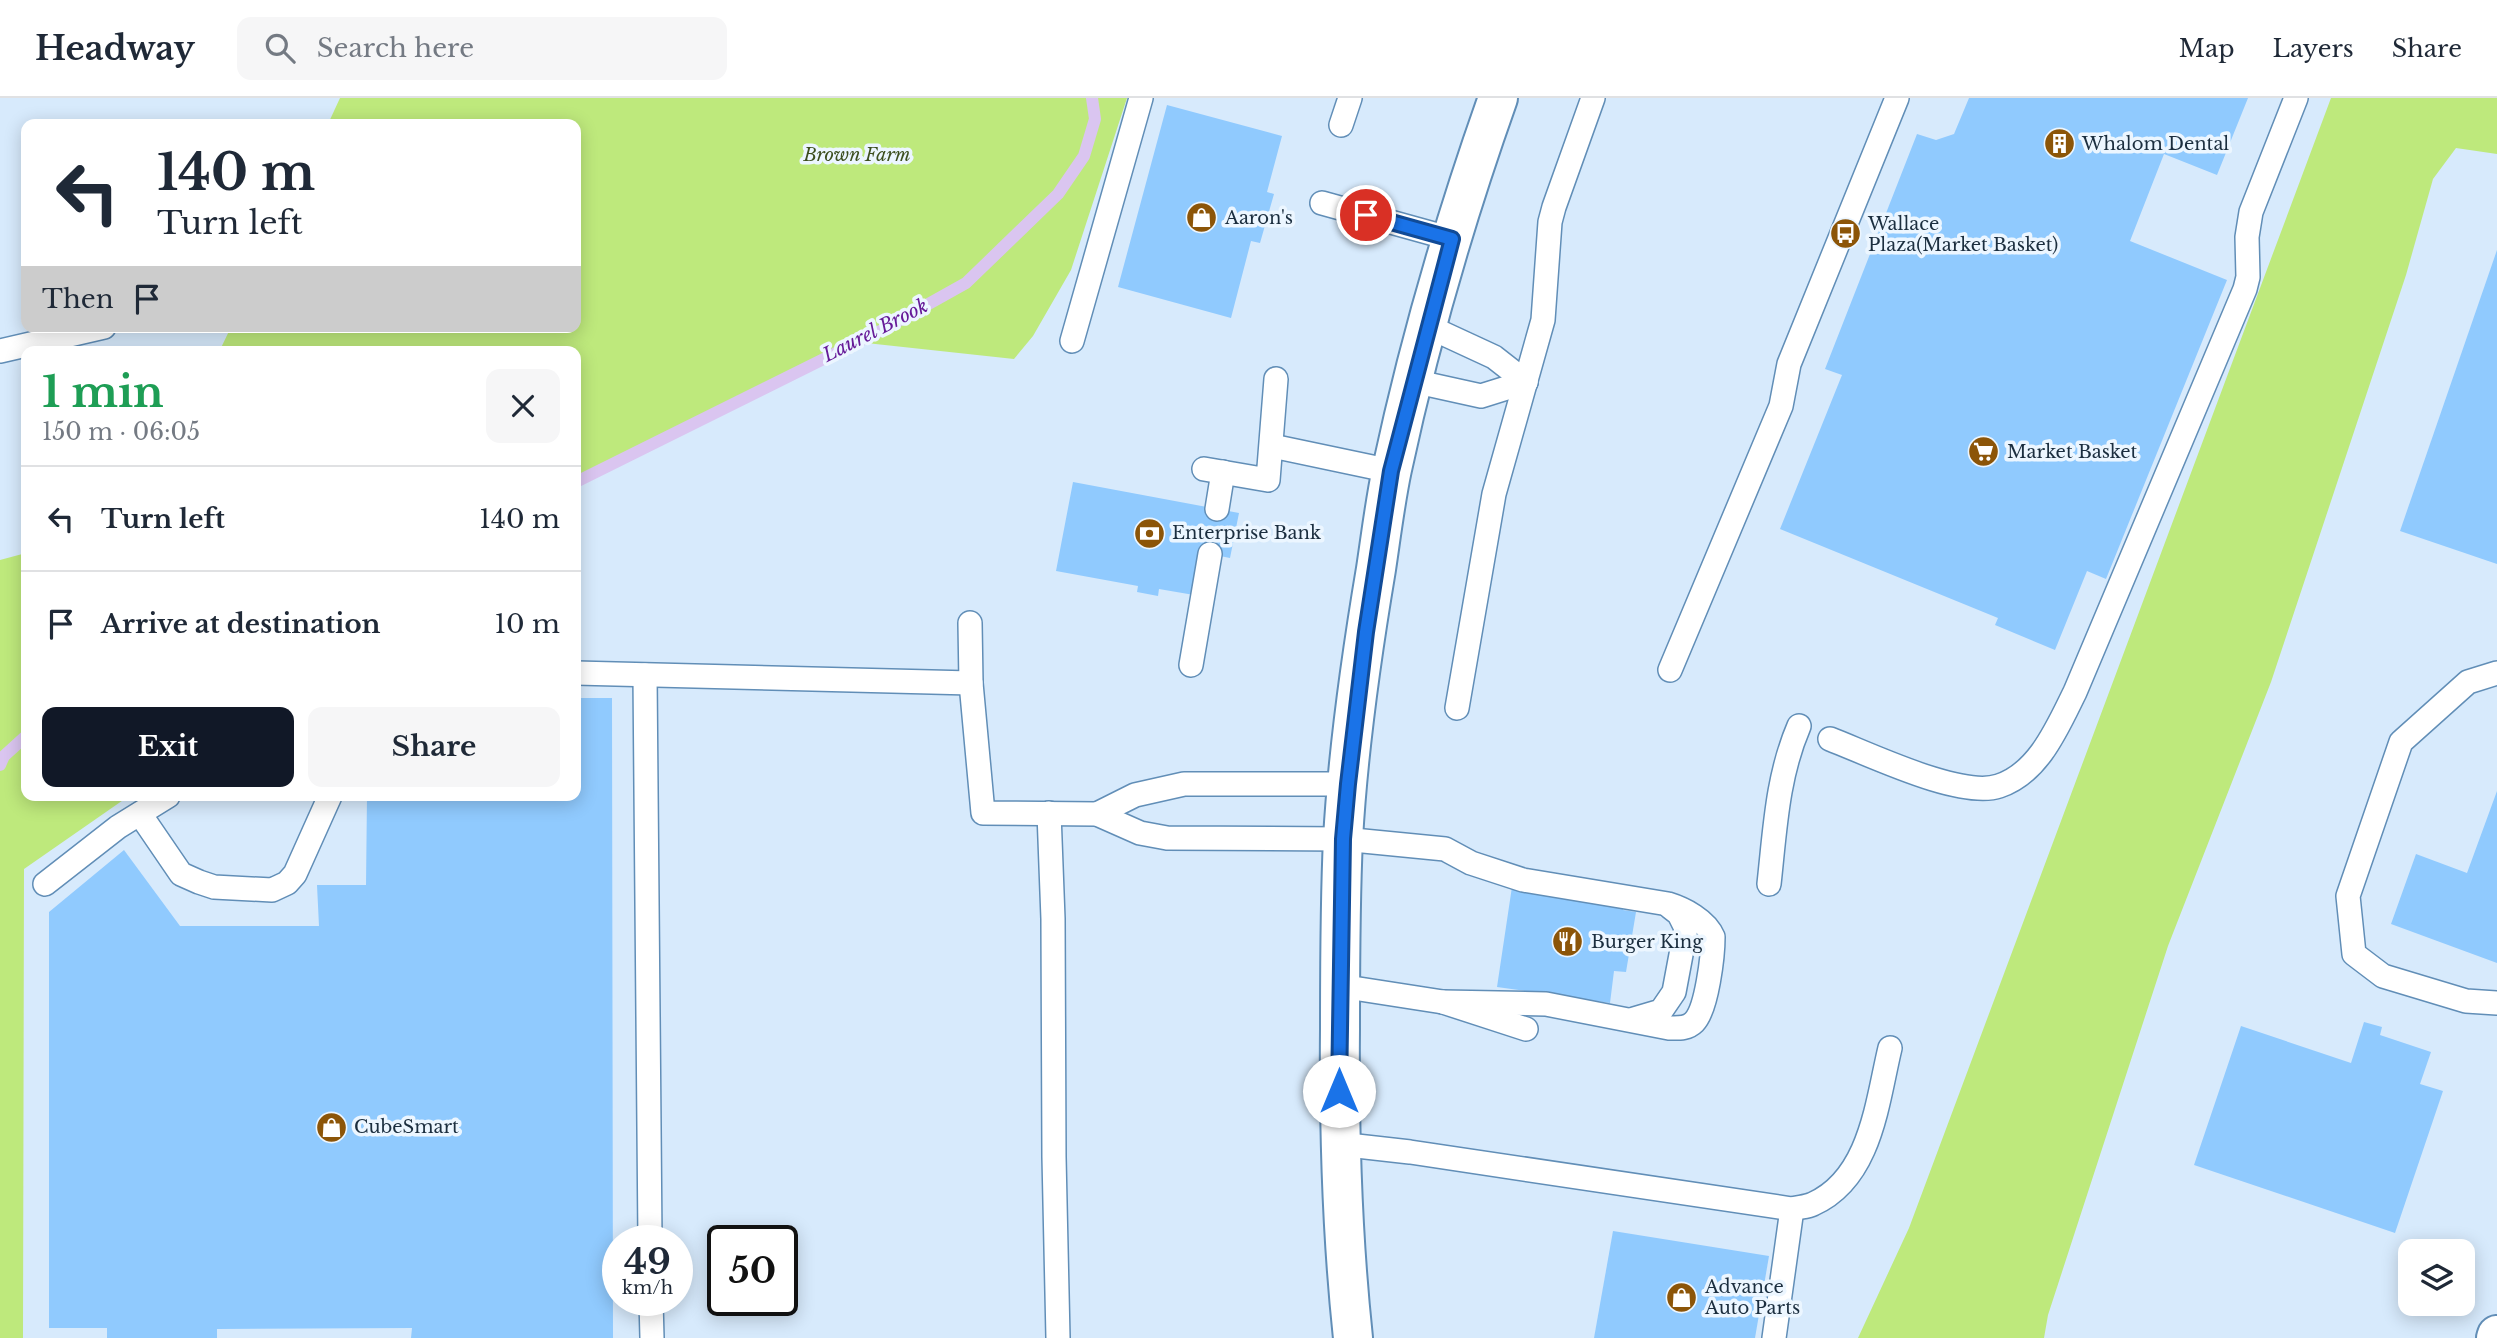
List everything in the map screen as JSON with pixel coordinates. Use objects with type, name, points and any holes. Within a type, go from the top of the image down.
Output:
[{"type":"main road","points":[[1353,1338],[1346,1276],[1339,1144],[1343,839],[1348,784],[1366,632],[1391,471],[1427,326],[1465,190],[1498,98]]},
{"type":"lane","points":[[1072,341],[1141,98]]},
{"type":"lane","points":[[1341,125],[1350,98]]},
{"type":"lane","points":[[1457,708],[1494,494],[1543,320],[1550,222],[1593,98]]},
{"type":"lane","points":[[1670,670],[1781,406],[1788,364],[1897,98]]},
{"type":"lane","points":[[1830,739],[1942,782],[1983,788],[1999,786],[2021,774],[2041,753],[2058,727],[2075,692],[2245,289],[2251,212],[2296,98]]},
{"type":"lane","points":[[1322,203],[1452,239]]},
{"type":"lane","points":[[1427,326],[1494,357],[1526,382]]},
{"type":"lane","points":[[22,346],[78,333]]},
{"type":"lane","points":[[0,351],[21,346]]},
{"type":"lane","points":[[1217,509],[1213,471],[1268,480],[1276,379]]},
{"type":"lane","points":[[1413,380],[1481,396],[1526,382]]},
{"type":"lane","points":[[1272,446],[1391,471]]},
{"type":"lane","points":[[1191,665],[1210,554]]},
{"type":"lane","points":[[970,623],[971,683],[983,813],[1097,814],[1140,833],[1167,838],[1343,839],[1445,849],[1471,863],[1522,880],[1660,902],[1685,911],[1705,925],[1713,937],[1702,1009],[1688,1027],[1624,1020],[1546,1004],[1443,1002],[1340,986]]},
{"type":"lane","points":[[2497,673],[2468,682],[2401,742],[2348,896],[2354,954],[2383,976],[2466,1001],[2497,1003]]},
{"type":"lane","points":[[581,674],[971,683]]},
{"type":"lane","points":[[645,675],[650,1225]]},
{"type":"lane","points":[[1769,884],[1782,774],[1798,726]]},
{"type":"lane","points":[[1097,814],[1135,795],[1184,784],[1348,784]]},
{"type":"lane","points":[[45,884],[118,827],[160,801]]},
{"type":"lane","points":[[140,814],[181,874],[214,887],[272,890],[287,883],[295,874],[328,801]]},
{"type":"lane","points":[[1049,813],[1053,919],[1058,1338]]},
{"type":"lane","points":[[1624,1020],[1646,1017],[1661,1011],[1674,992],[1686,928],[1679,914],[1660,902]]},
{"type":"lane","points":[[1443,1002],[1526,1029]]},
{"type":"lane","points":[[1339,1144],[1410,1152],[1792,1209],[1813,1204],[1836,1189],[1855,1167],[1872,1123],[1889,1048]]},
{"type":"lane","points":[[1774,1338],[1792,1209]]},
{"type":"lane","points":[[651,1316],[652,1338]]},
{"type":"green space","name":"Brown Farm","points":[[340,98],[1127,98],[1071,270],[1033,336],[1014,359],[857,342],[591,474],[581,482],[581,346],[222,346],[228,333],[581,333],[581,119],[330,119]]},
{"type":"green space","points":[[2331,98],[2497,98],[2497,154],[2456,148],[2433,179],[2406,275],[2271,682],[2168,946],[2048,1315],[2044,1338],[1858,1338],[1909,1228]]},
{"type":"green space","points":[[21,554],[21,801],[122,801],[24,869],[23,1338],[0,1338],[0,560]]},
{"type":"building","name":"Market Basket","points":[[1969,98],[2248,98],[2217,175],[2164,154],[2130,241],[2227,280],[2106,579],[2087,571],[2055,650],[1995,625],[1998,618],[1780,529],[1842,375],[1825,369],[1917,134],[1936,140],[1954,134]]},
{"type":"building","name":"Aaron's","points":[[1167,105],[1282,136],[1267,192],[1274,194],[1260,243],[1251,241],[1231,318],[1118,287]]},
{"type":"building","points":[[2497,250],[2497,564],[2400,531]]},
{"type":"building","name":"Enterprise Bank","points":[[1073,482],[1239,513],[1230,558],[1210,554],[1194,595],[1159,589],[1158,596],[1137,592],[1138,586],[1056,571]]},
{"type":"building","name":"CubeSmart","points":[[581,698],[612,698],[613,1225],[602,1225],[602,1316],[613,1316],[613,1338],[411,1338],[412,1328],[217,1329],[217,1338],[107,1338],[107,1328],[49,1328],[49,912],[124,850],[180,926],[319,926],[317,885],[366,885],[367,801],[581,801]]},
{"type":"building","points":[[2497,791],[2497,963],[2391,924],[2416,854],[2467,873]]},
{"type":"building","name":"Burger King","points":[[1513,880],[1625,897],[1623,910],[1636,912],[1626,972],[1614,971],[1610,1003],[1497,987]]},
{"type":"building","points":[[2364,1022],[2382,1027],[2380,1035],[2431,1052],[2420,1084],[2443,1091],[2395,1233],[2194,1165],[2241,1026],[2351,1063]]},
{"type":"building","name":"Advance Auto Parts","points":[[1613,1231],[1769,1256],[1755,1338],[1594,1338]]},
{"type":"waterway","name":"Laurel Brook","points":[[581,480],[882,330],[966,283],[1058,194],[1084,156],[1095,119],[1092,98]]},
{"type":"waterway","name":"Laurel Brook","points":[[0,765],[4,756],[21,741]]},
{"type":"place","name":"Whalom Dental","points":[[2059,144]]},
{"type":"place","name":"Aaron's","points":[[1202,218]]},
{"type":"place","name":"Wallace Plaza(Market Basket)","points":[[1845,234]]},
{"type":"place","name":"Market Basket","points":[[1984,452]]},
{"type":"place","name":"Enterprise Bank","points":[[1149,533]]},
{"type":"place","name":"Burger King","points":[[1568,942]]},
{"type":"place","name":"CubeSmart","points":[[331,1127]]},
{"type":"place","name":"Advance Auto Parts","points":[[1682,1297]]},
{"type":"route","points":[[1339,1091],[1343,839],[1366,632],[1391,471],[1452,239],[1366,215]]}]
